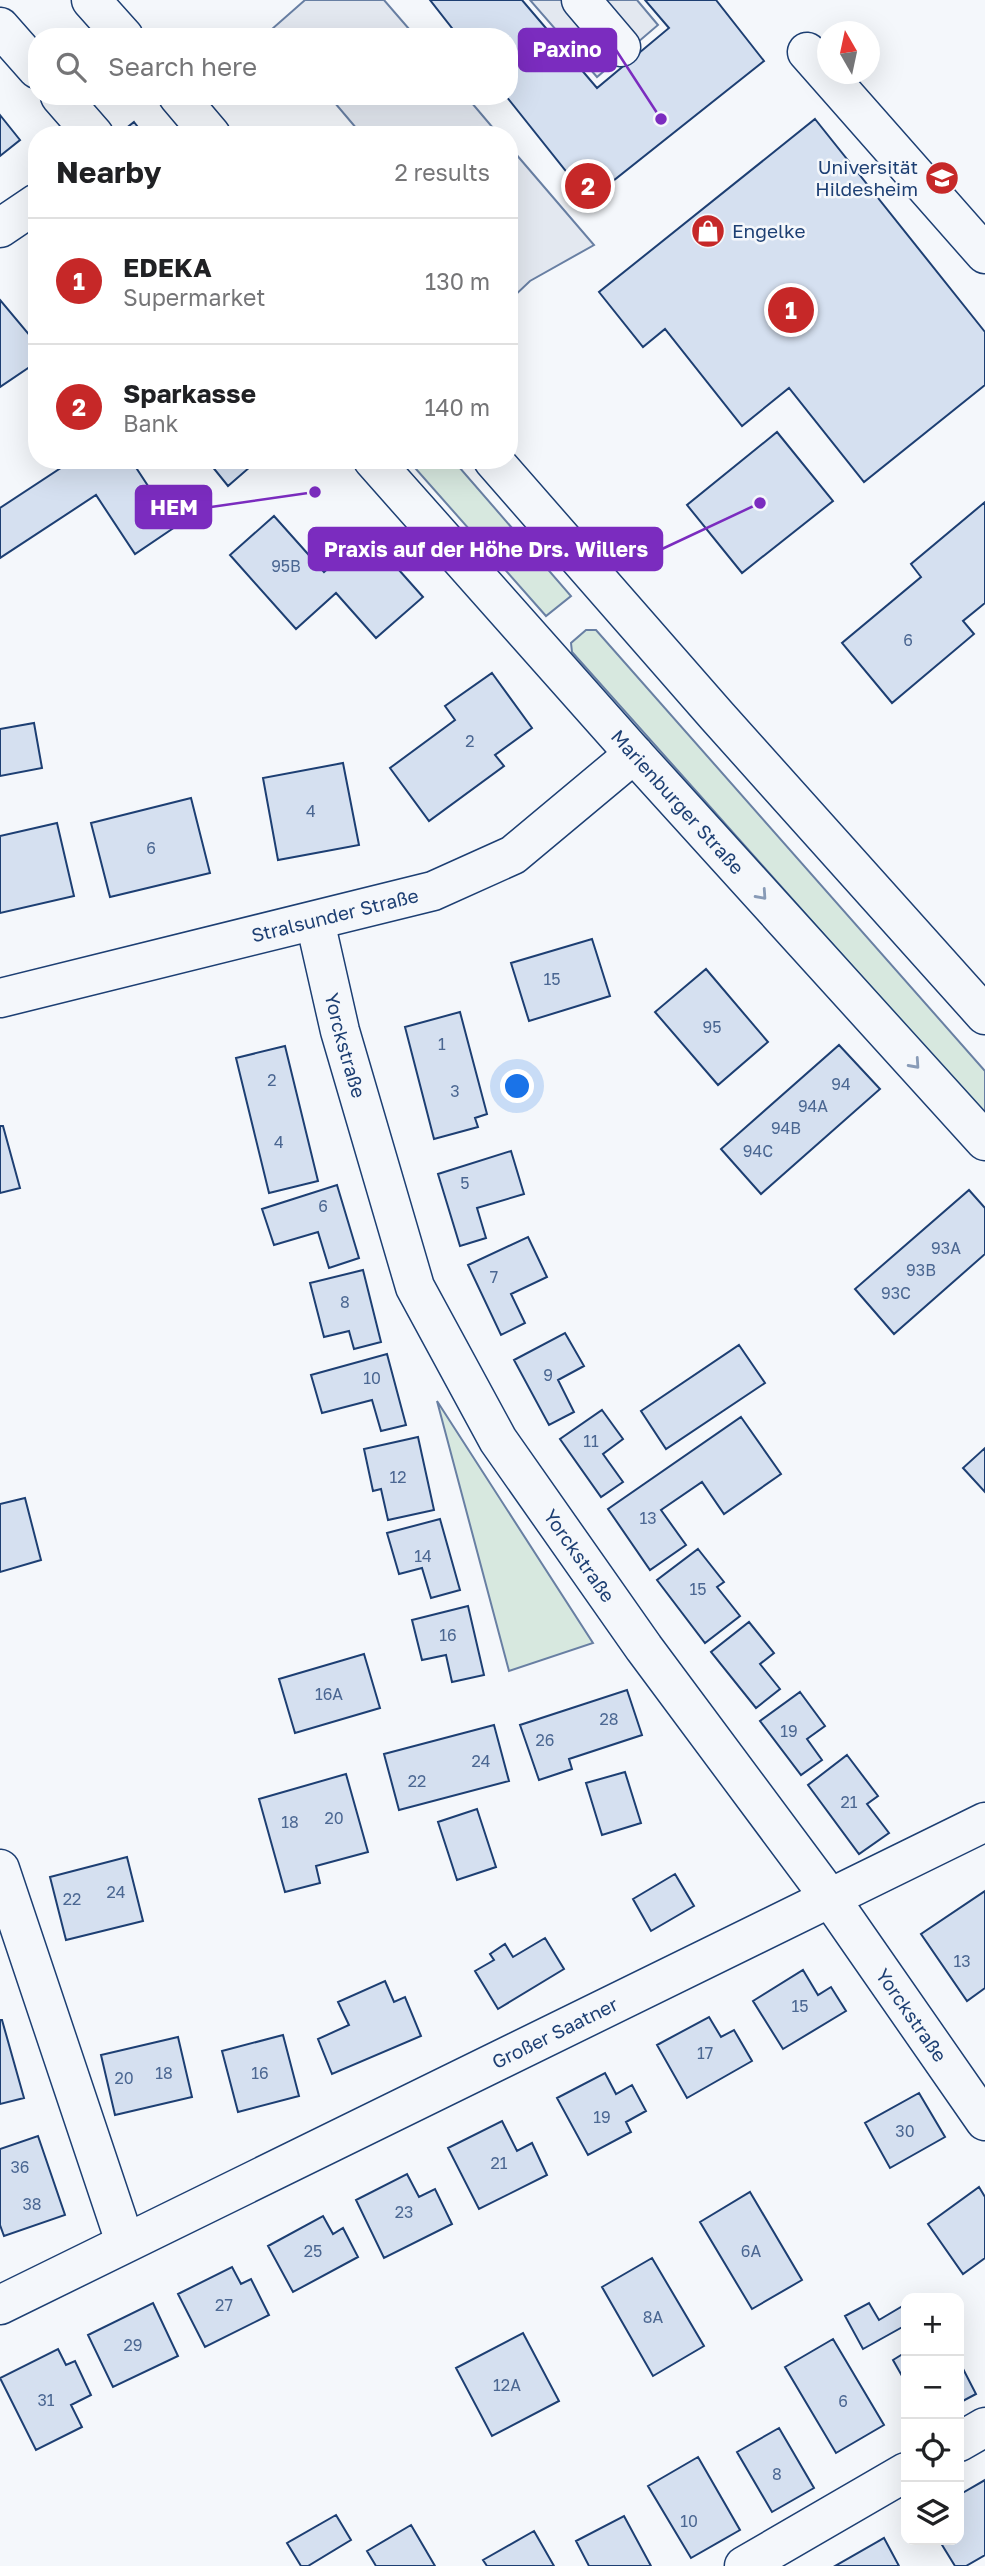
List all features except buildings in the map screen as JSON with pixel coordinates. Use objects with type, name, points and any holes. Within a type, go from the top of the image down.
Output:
[{"type":"street","points":[[91,0],[116,28]]},
{"type":"street","points":[[582,0],[621,47]]},
{"type":"street","points":[[0,27],[28,59]]},
{"type":"street","points":[[807,52],[985,254]]},
{"type":"street","points":[[68,105],[86,126]]},
{"type":"street","points":[[186,105],[203,126]]},
{"type":"street","points":[[0,228],[28,210]]},
{"type":"street","name":"Marienburger Straße","points":[[381,469],[634,754],[985,1141]]},
{"type":"street","points":[[501,469],[985,1015]]},
{"type":"street","name":"Stralsunder Straße","points":[[0,998],[433,891],[513,855],[634,754]]},
{"type":"street","name":"Yorckstraße","points":[[315,920],[340,1031],[415,1287],[498,1440],[644,1648],[830,1898],[985,2121]]},
{"type":"street","name":"Großer Saatner","points":[[0,2305],[985,1822]]},
{"type":"street","points":[[0,1869],[125,2242]]},
{"type":"street","points":[[964,2439],[985,2427]]},
{"type":"street","points":[[744,2566],[901,2475]]},
{"type":"shaded area","points":[[305,0],[384,0],[408,28],[273,28]]},
{"type":"shaded area","points":[[530,0],[637,0],[658,25],[597,77]]},
{"type":"shaded area","points":[[337,105],[474,105],[491,126],[354,126]]},
{"type":"shaded area","points":[[518,156],[594,245],[530,281],[518,292]]},
{"type":"shaded area","points":[[416,469],[461,469],[571,596],[546,616]]},
{"type":"shaded area","points":[[586,630],[596,630],[985,1071],[985,1115],[572,652],[571,643]]},
{"type":"shaded area","points":[[437,1401],[593,1643],[509,1671]]},
{"type":"place","name":"Paxino","points":[[661,119]]},
{"type":"place","name":"Universität Hildesheim","points":[[942,178]]},
{"type":"place","name":"Sparkasse","points":[[588,186]]},
{"type":"place","name":"Engelke","points":[[708,231]]},
{"type":"place","name":"EDEKA","points":[[791,310]]},
{"type":"place","name":"HEM","points":[[315,492]]},
{"type":"place","name":"Praxis auf der Höhe Drs. Willers","points":[[760,503]]}]
